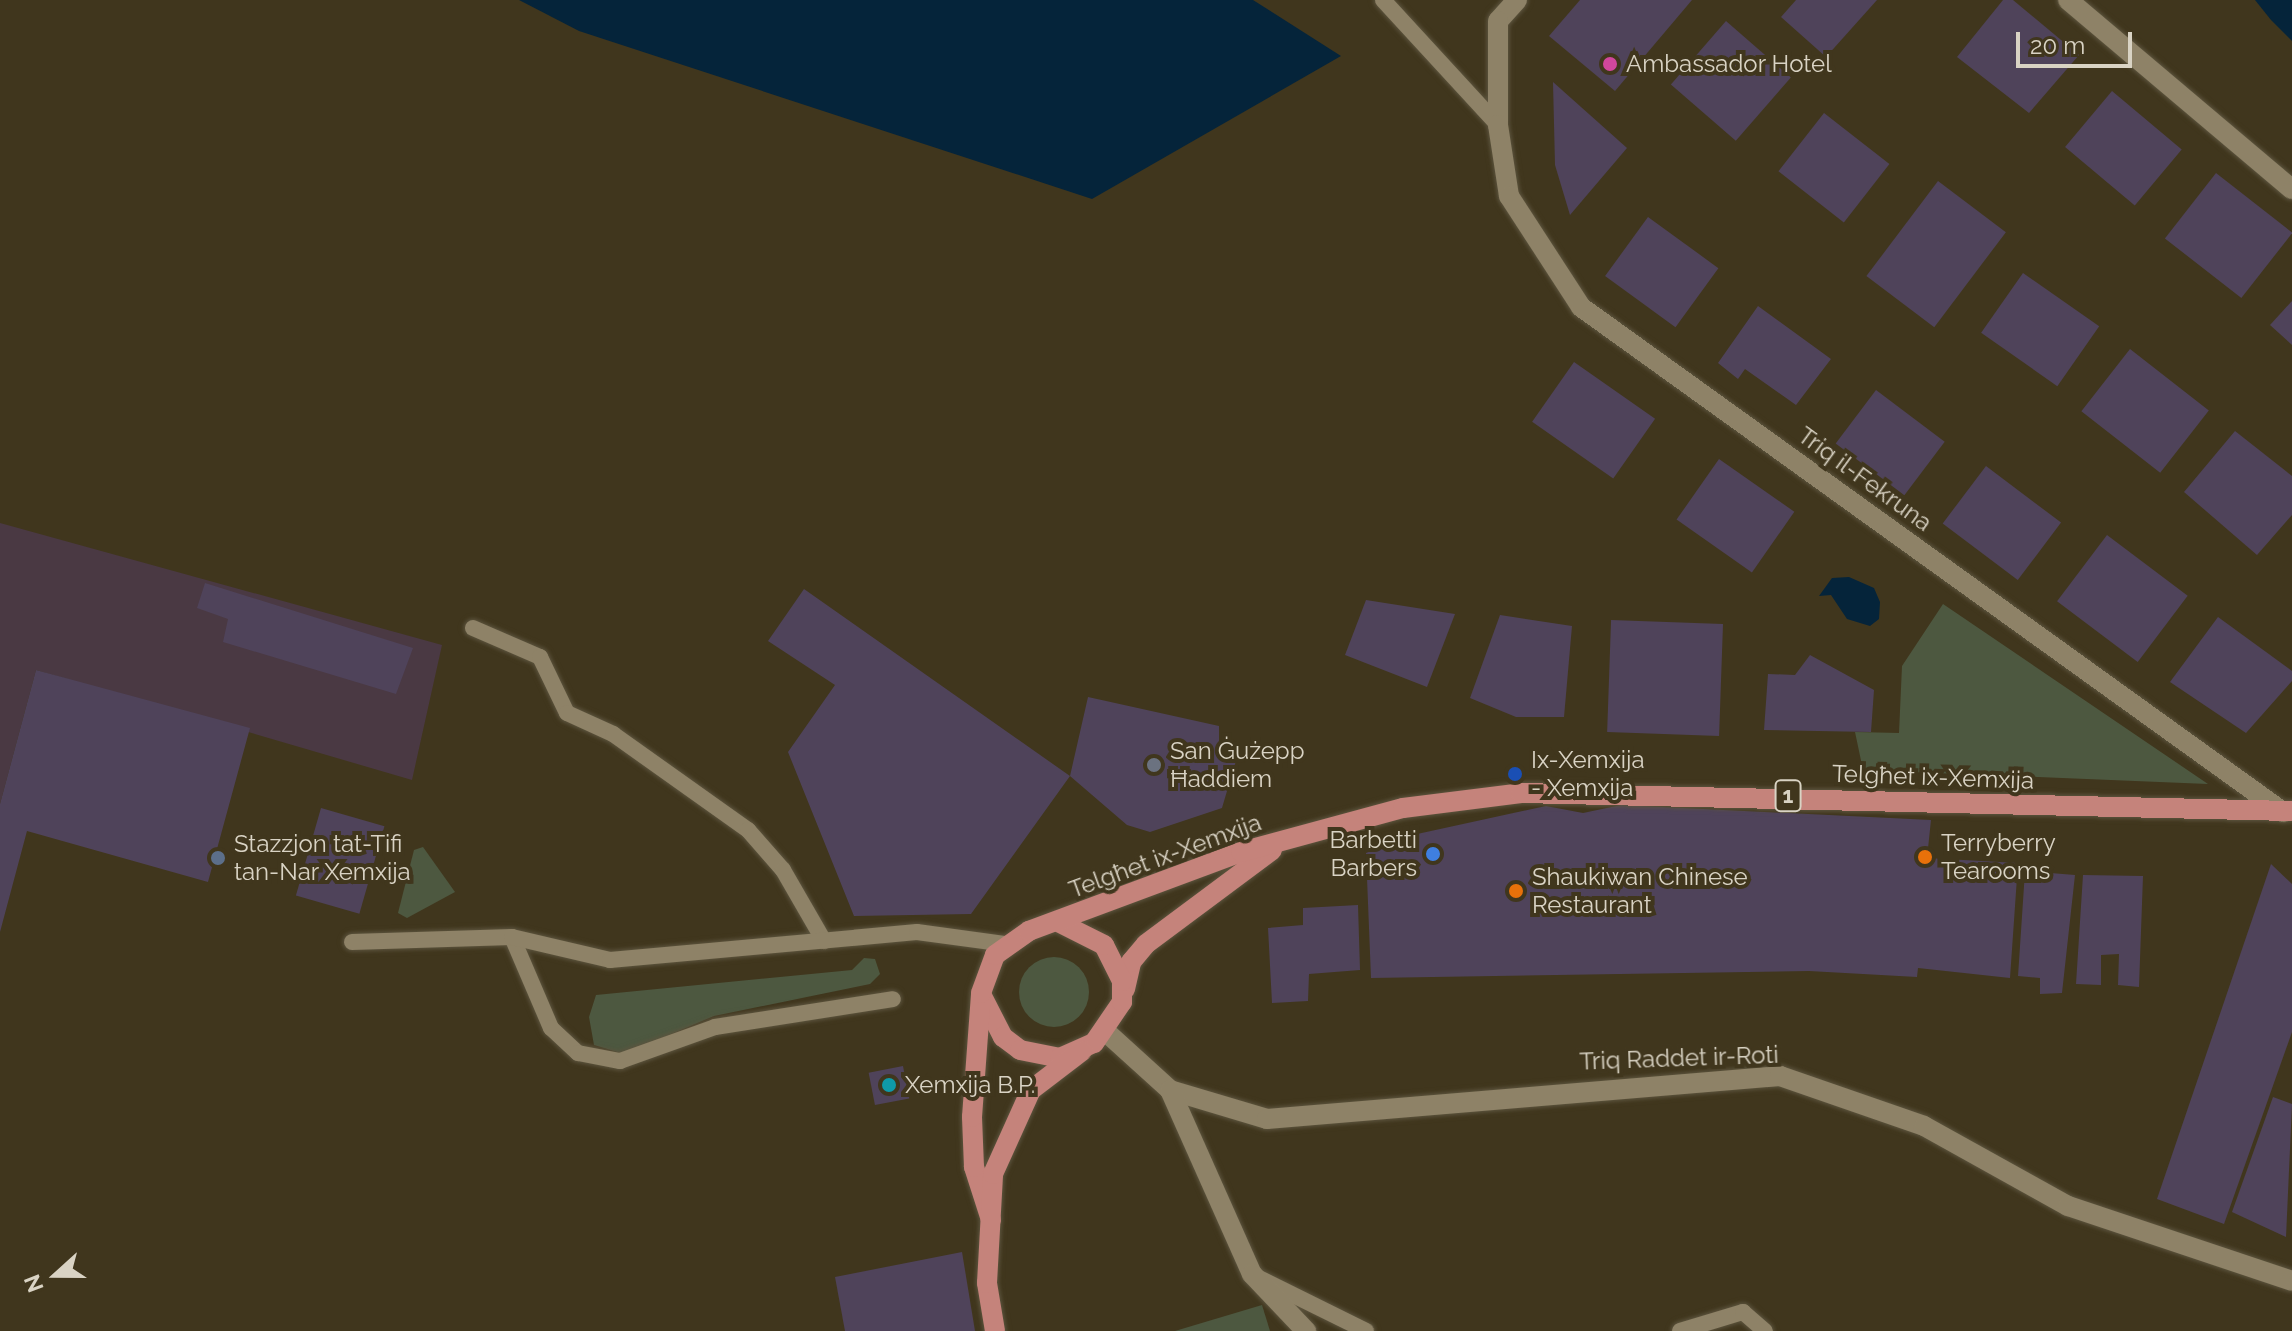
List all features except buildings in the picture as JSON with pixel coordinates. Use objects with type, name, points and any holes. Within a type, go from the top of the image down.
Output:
[{"type":"main road","name":"Telgħet ix-Xemxija","points":[[1058,922],[1289,839],[1456,798],[1579,791],[2288,812]]},
{"type":"main road","name":"Telgħet ix-Xemxija","points":[[1122,1002],[1131,962],[1146,944],[1289,839]]},
{"type":"main road","name":"1","points":[[991,1220],[973,1155],[981,992],[1006,944],[1058,922]]},
{"type":"main road","points":[[1058,922],[1104,945],[1122,981],[1122,1002]]},
{"type":"main road","points":[[981,992],[1003,1037],[1020,1050],[1060,1058],[1082,1051]]},
{"type":"main road","name":"1","points":[[995,1331],[987,1283],[993,1174],[1015,1116],[1048,1070],[1082,1051],[1105,1031],[1122,1002]]},
{"type":"street","name":"Triq il-Fekruna","points":[[1517,0],[1498,21],[1498,125],[1509,196],[1581,307],[2288,812]]},
{"type":"street","points":[[2068,0],[2292,189]]},
{"type":"street","name":"Triq Raddet ir-Roti","points":[[1105,1031],[1170,1090],[1267,1119],[1780,1076],[1924,1126],[2068,1206],[2292,1281]]},
{"type":"street","points":[[1170,1090],[1252,1274],[1306,1331]]},
{"type":"lane","points":[[1383,0],[1498,125]]},
{"type":"lane","points":[[473,628],[540,657],[567,713],[613,734],[748,830],[783,870],[824,941]]},
{"type":"lane","points":[[352,942],[512,937],[610,960],[917,932],[1006,944]]},
{"type":"lane","points":[[512,937],[551,1028],[578,1053],[620,1061],[715,1027],[893,999]]},
{"type":"lane","points":[[1252,1274],[1366,1331]]},
{"type":"lane","points":[[1680,1331],[1743,1312],[1765,1331]]},
{"type":"shaded area","points":[[0,523],[442,645],[412,780],[36,670],[0,804]]},
{"type":"green space","points":[[1943,604],[2208,784],[1863,770],[1855,732],[1899,733],[1902,666]]},
{"type":"green space","points":[[423,847],[455,892],[407,918],[398,913],[414,850]]},
{"type":"green space","points":[[1054,957],[1079,967],[1089,992],[1079,1017],[1054,1027],[1029,1017],[1019,992],[1029,967]]},
{"type":"green space","points":[[864,958],[875,959],[880,974],[870,984],[714,1016],[624,1054],[594,1045],[589,1017],[596,995],[852,970]]},
{"type":"green space","points":[[1262,1305],[1270,1331],[1175,1331]]},
{"type":"water","points":[[519,0],[1253,0],[1341,56],[1092,199],[579,31]]},
{"type":"water","points":[[2255,0],[2292,0],[2292,41],[2271,20]]},
{"type":"water","points":[[1849,577],[1874,588],[1880,602],[1879,619],[1870,626],[1847,619],[1831,595],[1819,596],[1832,578]]},
{"type":"place","name":"Ambassador Hotel","points":[[1610,64]]},
{"type":"place","name":"San Ġużepp Ħaddiem","points":[[1154,765]]},
{"type":"place","name":"Ix-Xemxija - Xemxija","points":[[1515,774]]},
{"type":"place","name":"Barbetti Barbers","points":[[1433,854]]},
{"type":"place","name":"Terryberry Tearooms","points":[[1925,857]]},
{"type":"place","name":"Stazzjon tat-Tifi tan-Nar Xemxija","points":[[218,858]]},
{"type":"place","name":"Shaukiwan Chinese Restaurant","points":[[1516,891]]},
{"type":"place","name":"Xemxija B.P.","points":[[889,1085]]}]
